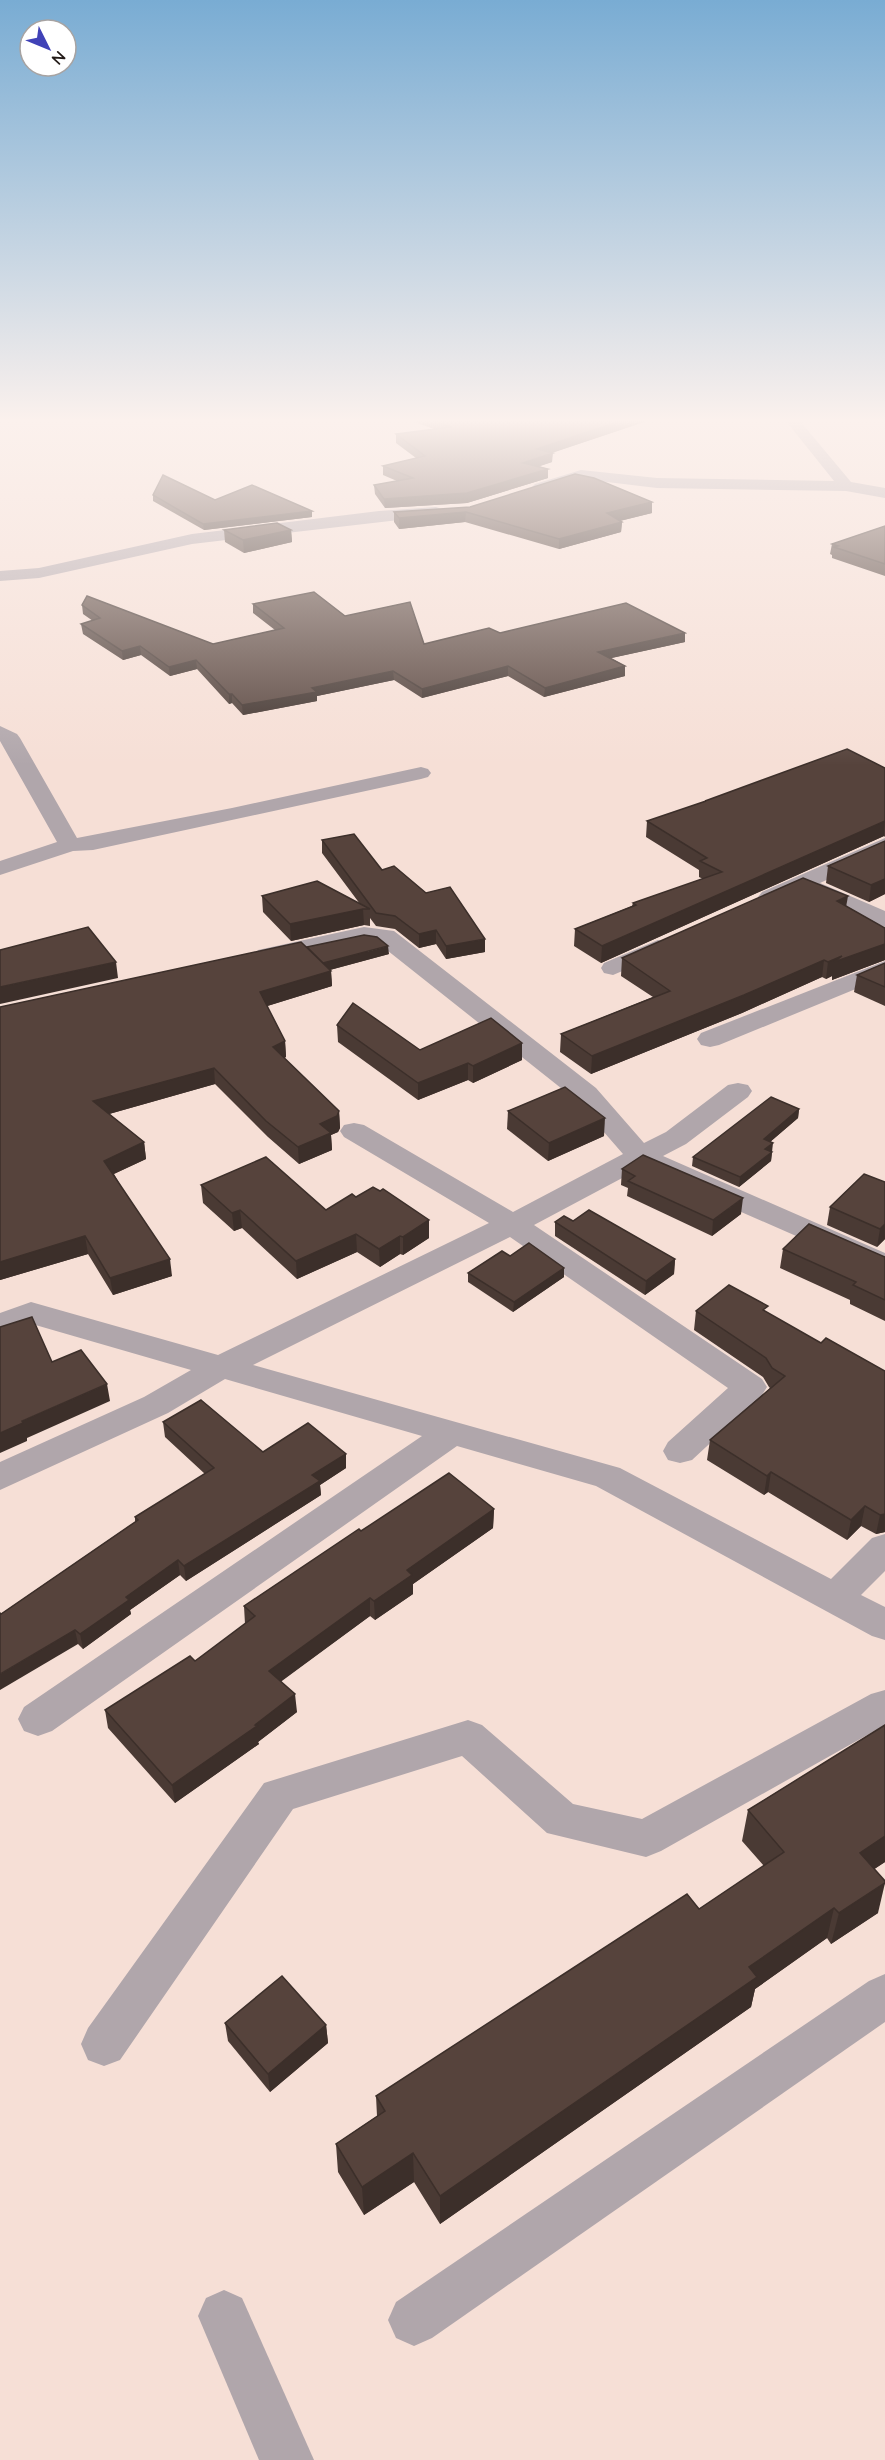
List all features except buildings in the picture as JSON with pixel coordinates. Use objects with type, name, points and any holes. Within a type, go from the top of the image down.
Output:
[{"type":"street","points":[[0,576],[39,573],[192,539],[218,536]]},
{"type":"street","points":[[0,732],[10,738],[70,845]]},
{"type":"street","points":[[0,868],[70,845],[93,843],[232,815],[421,773]]},
{"type":"street","points":[[748,907],[885,844]]},
{"type":"street","points":[[800,883],[885,920]]},
{"type":"street","points":[[248,959],[364,934],[385,936],[586,1094],[641,1157],[885,1265]]},
{"type":"street","points":[[613,968],[675,940]]},
{"type":"street","points":[[710,1039],[885,968]]},
{"type":"street","points":[[0,1477],[156,1405],[221,1367],[512,1224],[641,1157],[676,1138],[738,1091]]},
{"type":"street","points":[[354,1131],[512,1224],[750,1387],[680,1451]]},
{"type":"street","points":[[0,1324],[31,1313],[608,1478],[885,1625]]},
{"type":"street","points":[[38,1719],[452,1433]]},
{"type":"street","points":[[835,1599],[885,1548]]},
{"type":"street","points":[[104,2044],[279,1796],[468,1737],[562,1820],[646,1838],[885,1706]]},
{"type":"street","points":[[414,2320],[885,1996]]},
{"type":"street","points":[[224,2316],[287,2460]]}]
